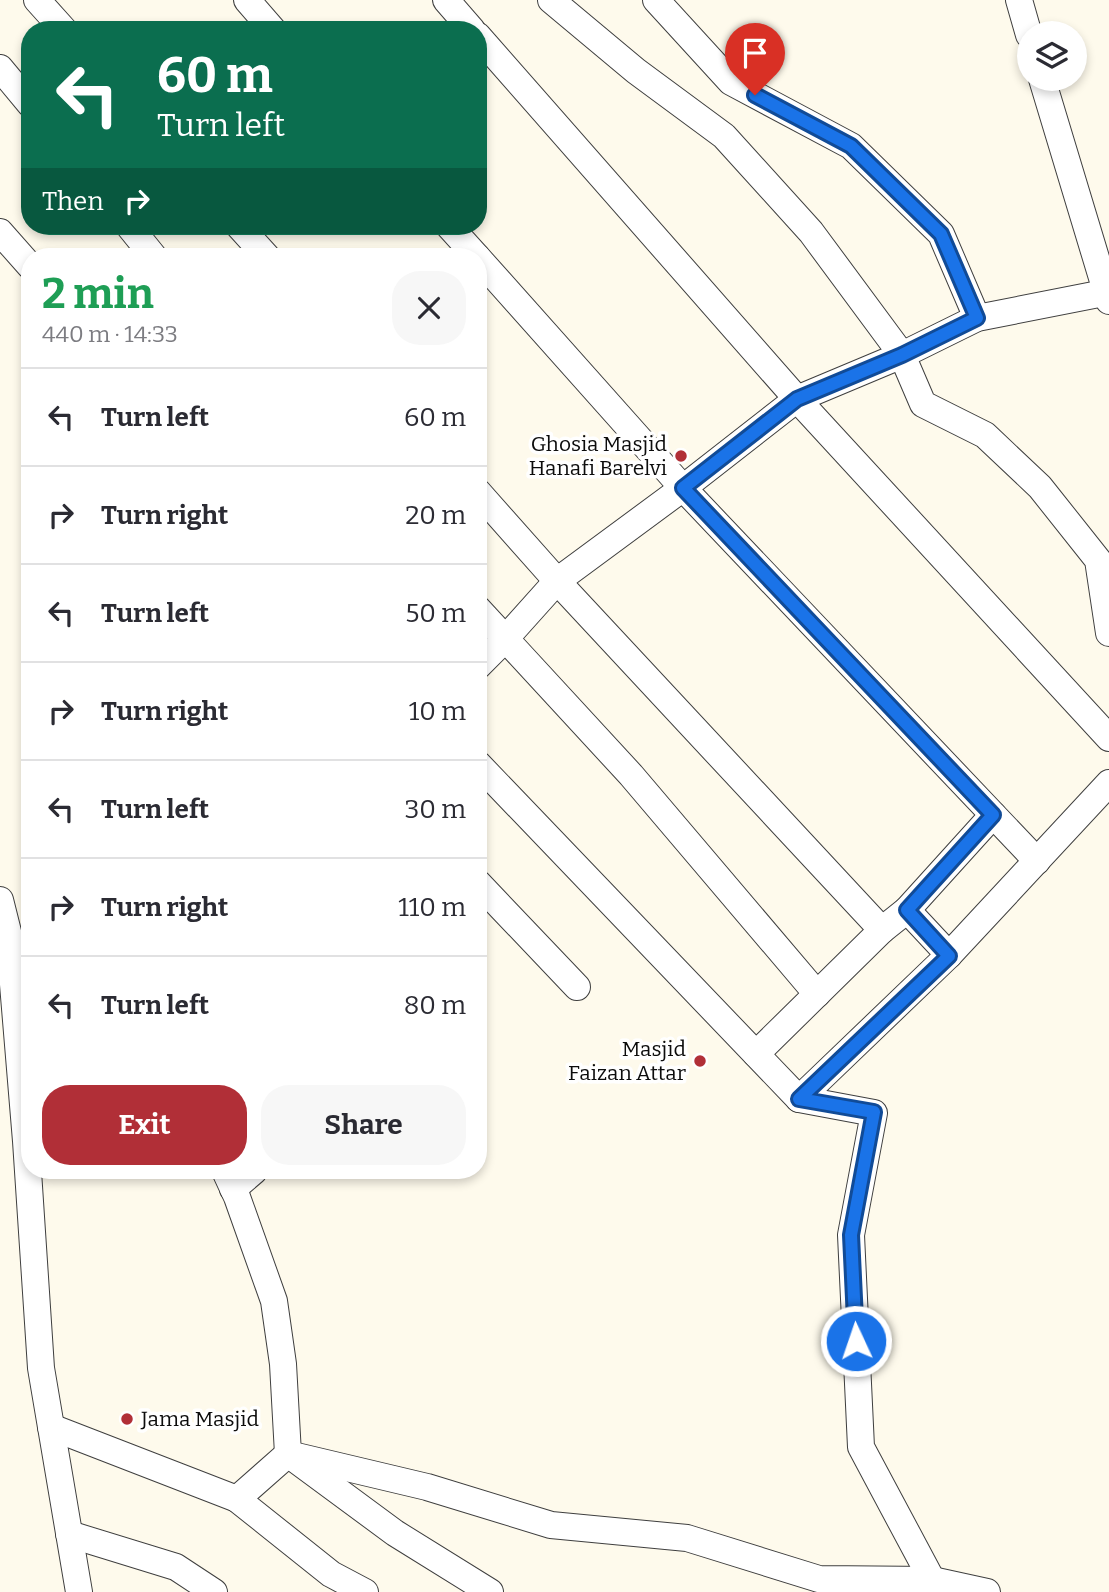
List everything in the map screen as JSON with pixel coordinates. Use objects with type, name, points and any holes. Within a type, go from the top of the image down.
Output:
[{"type":"street","points":[[37,0],[56,21]]},
{"type":"street","points":[[247,0],[265,21]]},
{"type":"street","points":[[446,0],[464,21]]},
{"type":"street","points":[[551,0],[636,71],[724,135],[811,232],[902,355],[923,404],[985,435],[1040,487],[1098,560],[1109,633]]},
{"type":"street","points":[[656,0],[731,82],[851,146],[941,234],[977,318]]},
{"type":"street","points":[[1018,0],[1025,21]]},
{"type":"street","points":[[487,46],[797,399],[1109,738]]},
{"type":"street","points":[[0,68],[21,93]]},
{"type":"street","points":[[487,657],[557,581],[797,399],[902,355],[977,318],[1108,295],[1046,91]]},
{"type":"street","points":[[247,235],[259,248]]},
{"type":"street","points":[[487,269],[683,488],[1037,861]]},
{"type":"street","points":[[487,502],[882,930]]},
{"type":"street","points":[[487,619],[631,775],[817,994]]},
{"type":"street","points":[[487,773],[799,1099],[874,1112],[851,1235],[861,1447],[933,1586]]},
{"type":"street","points":[[799,1099],[949,956],[1109,783]]},
{"type":"street","points":[[756,1054],[882,930],[907,910],[993,815]]},
{"type":"street","points":[[487,892],[577,987]]},
{"type":"street","points":[[0,900],[20,935],[21,969]]},
{"type":"street","points":[[907,910],[949,956]]},
{"type":"street","points":[[29,1179],[41,1368],[79,1592]]},
{"type":"street","points":[[229,1180],[274,1301],[283,1364],[288,1454]]},
{"type":"street","points":[[51,1427],[237,1499],[331,1574],[365,1592]]},
{"type":"street","points":[[237,1499],[288,1454]]},
{"type":"street","points":[[288,1454],[427,1487],[551,1525],[687,1538],[819,1579],[987,1592]]},
{"type":"street","points":[[288,1454],[395,1533],[490,1592]]},
{"type":"street","points":[[69,1534],[176,1567],[214,1592]]},
{"type":"place","name":"Ghosia Masjid Hanafi Barelvi","points":[[681,456]]},
{"type":"place","name":"Masjid Faizan Attar","points":[[700,1061]]},
{"type":"place","name":"Jama Masjid","points":[[127,1419]]},
{"type":"route","points":[[755,95],[851,146],[941,234],[977,318],[902,355],[797,399],[683,488],[993,815],[907,910],[949,956],[799,1099],[874,1112],[851,1235],[856,1341]]}]
